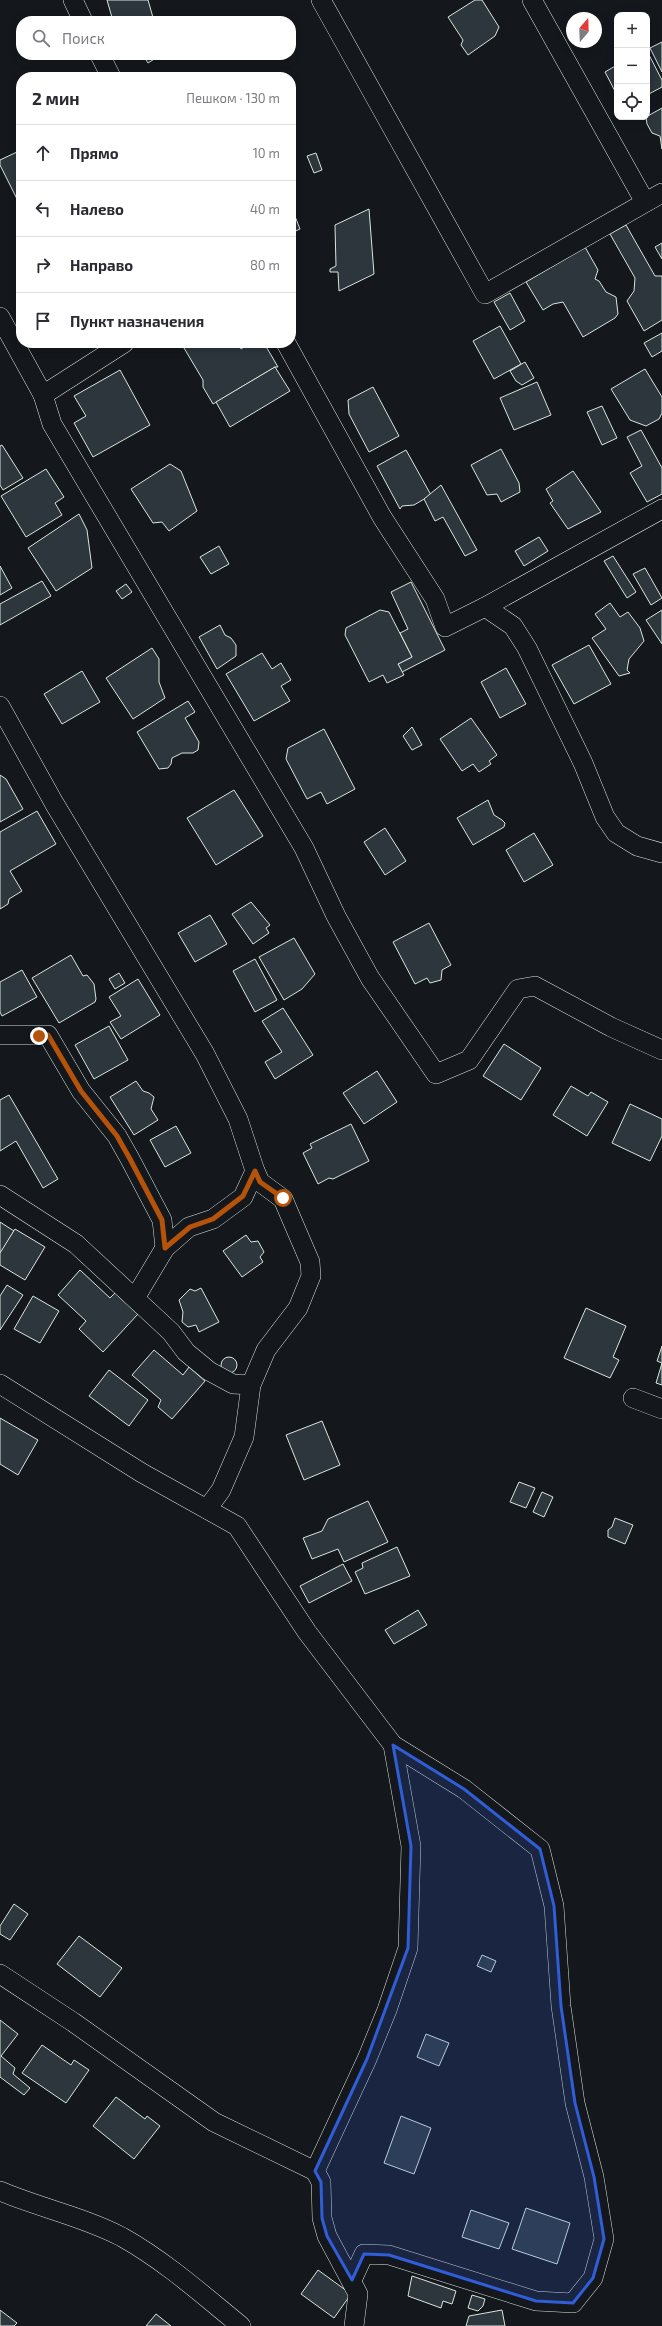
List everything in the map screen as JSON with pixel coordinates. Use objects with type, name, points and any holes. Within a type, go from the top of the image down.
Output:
[{"type":"street","points":[[73,0],[81,16]]},
{"type":"street","points":[[321,0],[485,294],[662,193]]},
{"type":"street","points":[[532,0],[645,202]]},
{"type":"street","points":[[102,60],[108,72]]},
{"type":"street","points":[[0,317],[16,346]]},
{"type":"street","points":[[17,348],[43,395],[52,424],[304,848],[336,916],[370,978],[436,1074],[469,1060],[518,989],[535,986],[611,1027],[662,1050]]},
{"type":"street","points":[[43,395],[116,348]]},
{"type":"street","points":[[289,348],[382,517],[435,599],[445,627],[485,608],[662,509]]},
{"type":"street","points":[[485,608],[513,626],[527,648],[583,763],[605,816],[616,833],[638,846],[662,852]]},
{"type":"street","points":[[0,706],[54,803],[205,1054],[238,1119],[260,1182],[283,1198],[310,1262],[311,1276],[298,1308],[266,1350],[251,1385],[244,1437],[221,1490],[207,1510]]},
{"type":"street","points":[[0,1035],[48,1035],[81,1091],[117,1136],[130,1159],[162,1220],[165,1248]]},
{"type":"street","points":[[135,1298],[165,1248],[190,1227],[213,1219],[243,1196],[255,1171]]},
{"type":"street","points":[[0,1195],[76,1244],[171,1332],[186,1352],[209,1371],[233,1384],[251,1385]]},
{"type":"street","points":[[0,1384],[139,1471],[237,1526],[306,1632],[393,1745],[464,1789],[540,1849],[554,1906],[561,2006],[575,2103],[594,2178],[604,2239],[593,2278],[573,2304],[536,2301],[389,2255],[364,2254],[352,2280]]},
{"type":"street","points":[[633,1398],[662,1409]]},
{"type":"street","points":[[315,2171],[367,2059],[387,2010],[408,1948],[411,1846],[393,1745]]},
{"type":"street","points":[[0,1974],[73,2022],[214,2122],[315,2171],[321,2182],[322,2218],[327,2236],[352,2280],[358,2294],[354,2326]]},
{"type":"street","points":[[0,2191],[29,2204],[93,2223],[123,2238],[178,2274],[241,2326]]},
{"type":"highlighted area","points":[[393,1745],[464,1789],[540,1849],[554,1906],[561,2006],[575,2103],[594,2177],[604,2239],[593,2278],[573,2303],[536,2301],[389,2255],[364,2254],[352,2280],[327,2236],[322,2218],[321,2182],[315,2171],[367,2059],[408,1948],[411,1846]]},
{"type":"building","points":[[107,0],[148,0],[153,16],[112,16]]},
{"type":"building","points":[[475,0],[482,0],[499,27],[495,36],[468,55],[461,45],[463,40],[448,17]]},
{"type":"building","points":[[662,42],[662,72],[650,48]]},
{"type":"building","points":[[650,57],[662,80],[662,87],[650,93]]},
{"type":"building","points":[[146,60],[153,60],[148,63]]},
{"type":"building","points":[[614,67],[614,89],[605,72]]},
{"type":"building","points":[[662,108],[662,149],[660,136],[652,133],[647,124],[646,120],[650,120],[650,115]]},
{"type":"building","points":[[16,152],[16,197],[0,165],[0,160]]},
{"type":"building","points":[[316,153],[322,170],[314,173],[307,156]]},
{"type":"building","points":[[369,209],[374,274],[339,291],[338,272],[330,272],[330,269],[336,266],[335,225]]},
{"type":"building","points":[[296,219],[300,229],[296,231]]},
{"type":"building","points":[[626,225],[655,276],[662,276],[662,320],[644,331],[627,301],[634,291],[635,278],[610,234]]},
{"type":"building","points":[[662,243],[662,259],[655,247]]},
{"type":"building","points":[[585,247],[598,270],[595,279],[599,281],[606,292],[616,297],[618,314],[615,318],[583,337],[563,302],[553,304],[543,310],[526,282]]},
{"type":"building","points":[[510,293],[525,321],[510,330],[494,302]]},
{"type":"building","points":[[500,326],[521,364],[494,379],[473,341]]},
{"type":"building","points":[[662,333],[662,351],[652,357],[644,343]]},
{"type":"building","points":[[184,348],[267,348],[278,367],[275,367],[213,404],[203,387],[203,380]]},
{"type":"building","points":[[525,362],[534,378],[522,385],[516,381],[510,371]]},
{"type":"building","points":[[275,367],[290,391],[230,427],[216,402]]},
{"type":"building","points":[[645,369],[662,397],[662,413],[659,419],[646,426],[630,420],[611,389]]},
{"type":"building","points":[[120,370],[150,425],[93,457],[74,423],[86,416],[74,396]]},
{"type":"building","points":[[537,382],[551,415],[514,430],[500,398]]},
{"type":"building","points":[[373,387],[399,436],[369,452],[349,414],[348,400]]},
{"type":"building","points":[[602,406],[617,438],[602,445],[587,412]]},
{"type":"building","points":[[641,430],[662,468],[662,494],[647,502],[630,473],[642,466],[627,437]]},
{"type":"building","points":[[2,445],[23,478],[3,490],[0,485],[0,446]]},
{"type":"building","points":[[501,449],[519,483],[520,492],[501,502],[497,494],[487,495],[471,465]]},
{"type":"building","points":[[406,450],[431,495],[414,505],[402,506],[400,509],[377,466]]},
{"type":"building","points":[[170,464],[181,471],[197,511],[169,531],[162,522],[153,523],[131,489]]},
{"type":"building","points":[[46,469],[64,497],[55,503],[62,515],[26,537],[1,496]]},
{"type":"building","points":[[573,471],[601,512],[568,529],[550,503],[553,501],[546,489]]},
{"type":"building","points":[[441,485],[477,550],[465,556],[443,517],[435,521],[424,499]]},
{"type":"building","points":[[79,514],[87,530],[92,568],[56,591],[28,548]]},
{"type":"building","points":[[539,537],[548,551],[524,566],[515,551]]},
{"type":"building","points":[[219,546],[229,564],[211,574],[200,557]]},
{"type":"building","points":[[613,556],[636,592],[627,598],[604,561]]},
{"type":"building","points":[[0,566],[12,588],[0,595]]},
{"type":"building","points":[[645,568],[662,598],[651,605],[633,574]]},
{"type":"building","points":[[42,581],[51,596],[0,625],[0,604]]},
{"type":"building","points":[[411,582],[445,650],[402,672],[398,664],[412,657],[400,633],[408,629],[391,592]]},
{"type":"building","points":[[126,584],[132,592],[122,599],[116,591]]},
{"type":"building","points":[[610,603],[620,617],[628,612],[640,628],[644,641],[629,659],[627,670],[630,673],[619,676],[592,638],[606,629],[595,614]]},
{"type":"building","points":[[380,610],[389,612],[412,657],[398,664],[404,675],[387,683],[383,675],[369,682],[345,635],[346,628]]},
{"type":"building","points":[[662,610],[662,644],[646,620]]},
{"type":"building","points":[[220,625],[225,635],[231,638],[236,645],[236,656],[217,669],[199,637]]},
{"type":"building","points":[[589,645],[611,684],[574,704],[552,665]]},
{"type":"building","points":[[152,648],[159,659],[159,682],[165,698],[133,719],[106,678]]},
{"type":"building","points":[[262,653],[272,669],[281,663],[291,680],[281,686],[290,701],[254,721],[226,674]]},
{"type":"building","points":[[506,668],[526,704],[500,718],[481,682]]},
{"type":"building","points":[[82,671],[100,702],[62,724],[44,694]]},
{"type":"building","points":[[188,701],[195,712],[185,718],[199,742],[198,750],[193,753],[182,753],[172,758],[171,764],[168,768],[159,769],[137,732]]},
{"type":"building","points":[[471,718],[497,755],[489,761],[491,764],[479,772],[473,764],[462,771],[440,739]]},
{"type":"building","points":[[412,727],[422,745],[412,750],[403,736]]},
{"type":"building","points":[[324,729],[355,789],[327,804],[321,792],[307,799],[286,759],[288,748]]},
{"type":"building","points":[[0,775],[6,779],[23,809],[0,822]]},
{"type":"building","points":[[234,790],[263,836],[216,865],[187,818]]},
{"type":"building","points":[[488,800],[494,815],[505,823],[504,827],[473,845],[457,818]]},
{"type":"building","points":[[37,811],[56,844],[10,871],[22,891],[9,899],[8,904],[0,909],[0,832]]},
{"type":"building","points":[[385,828],[406,861],[385,875],[364,842]]},
{"type":"building","points":[[534,833],[553,865],[524,882],[506,850]]},
{"type":"building","points":[[251,902],[270,925],[266,928],[269,933],[253,944],[232,914]]},
{"type":"building","points":[[210,915],[227,944],[195,962],[178,933]]},
{"type":"building","points":[[429,923],[451,965],[442,970],[441,980],[430,983],[427,978],[415,984],[393,942]]},
{"type":"building","points":[[294,938],[315,974],[302,989],[284,1000],[259,957]]},
{"type":"building","points":[[71,955],[83,976],[87,975],[94,984],[96,999],[95,1002],[59,1023],[32,978]]},
{"type":"building","points":[[255,959],[277,1000],[255,1012],[233,971]]},
{"type":"building","points":[[22,970],[37,997],[2,1016],[0,1012],[0,982]]},
{"type":"building","points":[[119,973],[125,983],[115,989],[109,979]]},
{"type":"building","points":[[138,979],[160,1015],[121,1039],[110,1022],[121,1016],[109,997]]},
{"type":"building","points":[[283,1008],[313,1055],[275,1079],[265,1062],[282,1052],[262,1021]]},
{"type":"building","points":[[109,1026],[128,1060],[94,1079],[75,1045]]},
{"type":"building","points":[[504,1044],[541,1068],[521,1100],[483,1076]]},
{"type":"building","points":[[377,1071],[397,1102],[364,1124],[343,1093]]},
{"type":"building","points":[[136,1081],[143,1091],[154,1097],[151,1109],[158,1120],[134,1135],[110,1097]]},
{"type":"building","points":[[571,1086],[588,1096],[591,1092],[608,1102],[587,1136],[553,1115]]},
{"type":"building","points":[[9,1095],[58,1179],[43,1188],[16,1141],[0,1151],[0,1100]]},
{"type":"building","points":[[630,1104],[662,1119],[662,1136],[650,1161],[612,1143]]},
{"type":"building","points":[[351,1124],[369,1161],[333,1179],[329,1178],[318,1184],[303,1153],[312,1148],[310,1144]]},
{"type":"building","points":[[176,1126],[191,1153],[165,1167],[150,1140]]},
{"type":"building","points":[[0,1222],[14,1231],[0,1254]]},
{"type":"building","points":[[15,1229],[45,1247],[25,1280],[0,1265],[0,1253]]},
{"type":"building","points":[[246,1235],[251,1242],[258,1241],[264,1252],[260,1257],[263,1262],[242,1277],[223,1251]]},
{"type":"building","points":[[80,1270],[110,1298],[115,1293],[138,1314],[103,1352],[79,1329],[86,1321],[58,1295]]},
{"type":"building","points":[[7,1285],[23,1295],[0,1330],[0,1296]]},
{"type":"building","points":[[201,1288],[219,1322],[199,1332],[196,1325],[188,1327],[182,1322],[183,1312],[179,1300],[190,1289],[195,1291]]},
{"type":"building","points":[[33,1296],[59,1311],[40,1343],[14,1329]]},
{"type":"building","points":[[586,1308],[626,1326],[613,1357],[619,1360],[610,1378],[564,1358]]},
{"type":"building","points":[[662,1346],[662,1363],[657,1361]]},
{"type":"building","points":[[154,1350],[183,1375],[189,1367],[205,1381],[172,1419],[158,1407],[161,1400],[132,1375]]},
{"type":"building","points":[[229,1357],[235,1359],[237,1365],[235,1371],[229,1373],[223,1371],[221,1365],[223,1359]]},
{"type":"building","points":[[662,1363],[662,1385],[656,1383]]},
{"type":"building","points":[[109,1370],[148,1400],[129,1426],[89,1396]]},
{"type":"building","points":[[0,1418],[38,1440],[18,1475],[0,1464]]},
{"type":"building","points":[[322,1421],[340,1465],[304,1480],[286,1435]]},
{"type":"building","points":[[519,1482],[535,1488],[526,1508],[510,1502]]},
{"type":"building","points":[[542,1492],[553,1497],[544,1517],[533,1512]]},
{"type":"building","points":[[368,1501],[388,1542],[344,1562],[338,1549],[312,1559],[303,1538],[322,1531],[328,1519]]},
{"type":"building","points":[[615,1518],[633,1525],[625,1544],[608,1537],[608,1530],[612,1527]]},
{"type":"building","points":[[397,1547],[410,1576],[365,1594],[355,1572],[363,1568],[362,1563]]},
{"type":"building","points":[[343,1564],[352,1581],[309,1603],[300,1586]]},
{"type":"building","points":[[418,1610],[427,1625],[394,1644],[385,1630]]},
{"type":"building","points":[[14,1904],[28,1914],[10,1940],[0,1934],[0,1926]]},
{"type":"building","points":[[79,1936],[122,1968],[100,1997],[57,1964]]},
{"type":"building","points":[[482,1955],[496,1961],[491,1972],[477,1966]]},
{"type":"building","points":[[0,2020],[18,2034],[1,2056],[15,2068],[13,2074],[30,2088],[24,2095],[0,2077]]},
{"type":"building","points":[[426,2034],[449,2043],[439,2066],[417,2057]]},
{"type":"building","points":[[42,2045],[71,2065],[74,2060],[89,2070],[66,2103],[22,2073]]},
{"type":"building","points":[[116,2097],[145,2119],[147,2116],[160,2126],[134,2159],[93,2126]]},
{"type":"building","points":[[401,2116],[431,2128],[414,2174],[384,2163]]},
{"type":"building","points":[[526,2208],[570,2223],[557,2264],[512,2249]]},
{"type":"building","points":[[471,2210],[509,2223],[499,2249],[462,2237]]},
{"type":"building","points":[[318,2270],[351,2294],[334,2318],[301,2294]]},
{"type":"building","points":[[412,2276],[456,2291],[452,2304],[443,2301],[441,2308],[408,2296]]},
{"type":"building","points":[[472,2295],[485,2299],[483,2306],[478,2311],[468,2308]]},
{"type":"building","points":[[0,2310],[17,2323],[14,2326],[0,2326]]},
{"type":"building","points":[[502,2310],[505,2326],[466,2326],[469,2316]]},
{"type":"building","points":[[156,2314],[171,2326],[146,2326]]},
{"type":"route","points":[[39,1036],[48,1035],[81,1091],[117,1136],[162,1220],[165,1248],[190,1227],[213,1219],[243,1196],[255,1171],[260,1182],[283,1198]]}]
